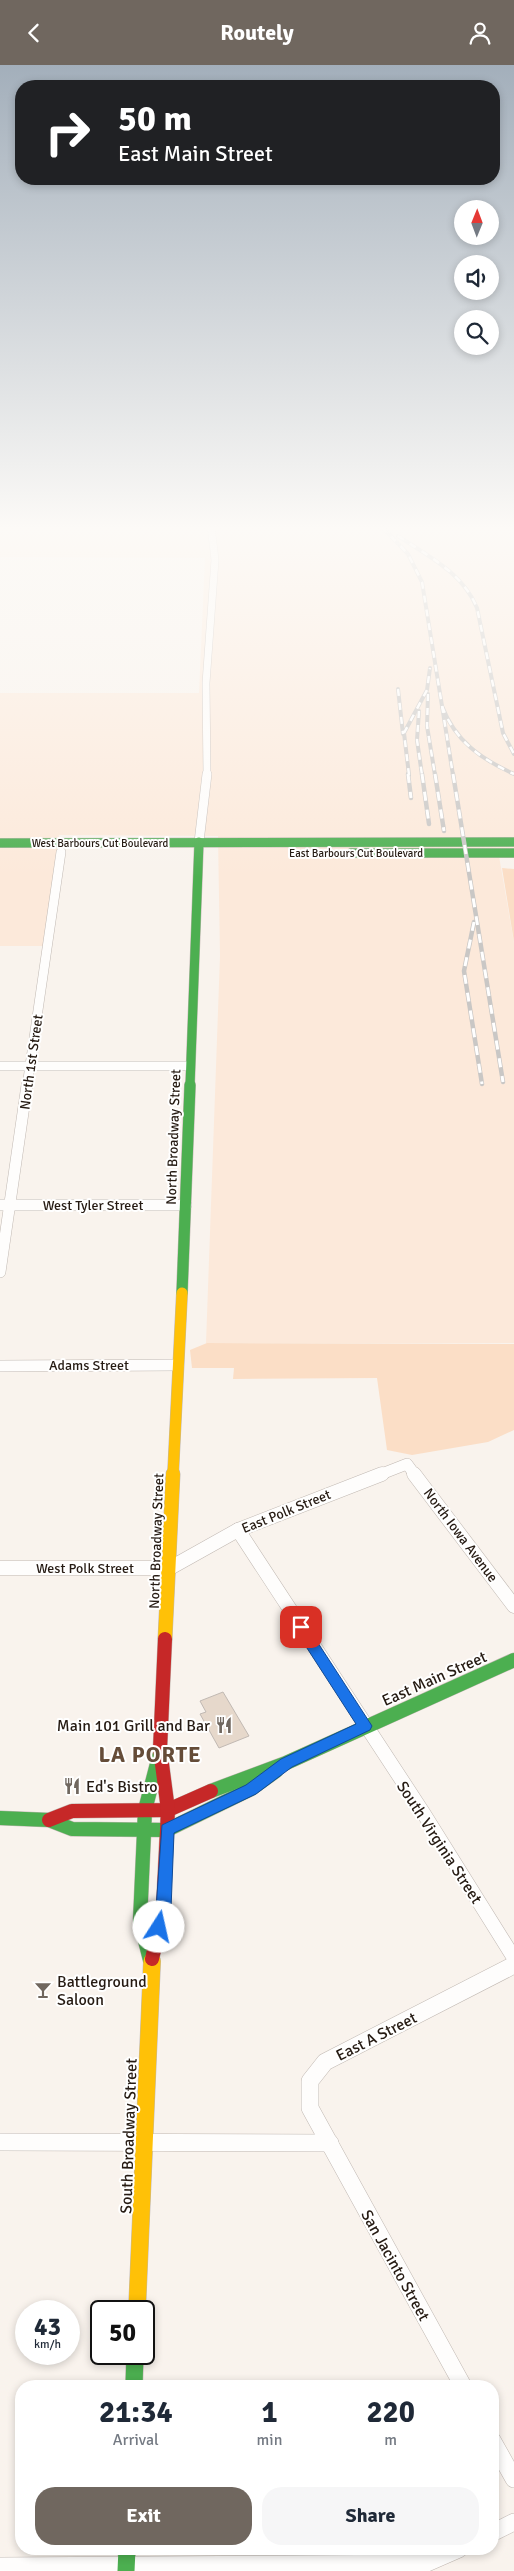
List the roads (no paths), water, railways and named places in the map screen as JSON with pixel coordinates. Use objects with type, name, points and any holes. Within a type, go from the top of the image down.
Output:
[{"type":"street","name":"North Broadway Street","points":[[168,1810],[160,1749],[186,1205],[199,847],[208,763],[206,683],[209,643]]},
{"type":"street","name":"East Barbours Cut Boulevard","points":[[199,847],[422,847],[514,842]]},
{"type":"street","name":"West Barbours Cut Boulevard","points":[[0,843],[199,847]]},
{"type":"street","name":"West Barbours Cut Boulevard","points":[[0,853],[199,847]]},
{"type":"street","name":"East Barbours Cut Boulevard","points":[[422,847],[514,853]]},
{"type":"street","name":"North 1st Street","points":[[0,1272],[5,1205],[30,1066],[61,852]]},
{"type":"street","points":[[0,1066],[190,1065]]},
{"type":"street","name":"West Tyler Street","points":[[5,1205],[186,1205]]},
{"type":"street","name":"Adams Street","points":[[0,1366],[178,1365]]},
{"type":"street","name":"East Polk Street","points":[[170,1568],[238,1530],[407,1464]]},
{"type":"street","name":"North Iowa Avenue","points":[[407,1464],[514,1606]]},
{"type":"street","name":"South Virginia Street","points":[[238,1530],[424,1814],[514,1958]]},
{"type":"street","name":"West Polk Street","points":[[0,1568],[170,1568]]},
{"type":"street","name":"East Main Street","points":[[168,1810],[247,1776],[286,1763],[365,1726],[514,1661]]},
{"type":"street","name":"North Broadway Street","points":[[145,1810],[160,1749]]},
{"type":"street","name":"East Main Street","points":[[167,1830],[251,1789],[286,1763]]},
{"type":"street","name":"South Broadway Street","points":[[145,1810],[140,1921],[151,1962]]},
{"type":"street","points":[[49,1820],[72,1811],[168,1810]]},
{"type":"street","name":"South Broadway Street","points":[[137,2300],[151,1962],[163,1909],[168,1810]]},
{"type":"street","points":[[0,1819],[49,1820],[72,1829],[167,1830]]},
{"type":"street","name":"East A Street","points":[[330,2143],[310,2108],[310,2081],[326,2062],[514,1965]]},
{"type":"street","points":[[0,2142],[330,2143]]},
{"type":"street","name":"San Jacinto Street","points":[[330,2143],[460,2380]]},
{"type":"street","points":[[134,2380],[135,2365]]},
{"type":"street","points":[[499,2452],[514,2479]]},
{"type":"street","points":[[499,2530],[514,2522]]},
{"type":"street","points":[[0,2566],[126,2562],[428,2563],[446,2555]]},
{"type":"railway","points":[[432,643],[442,706]]},
{"type":"railway","points":[[484,643],[503,733],[514,754]]},
{"type":"railway","points":[[409,775],[404,733],[427,690],[430,668]]},
{"type":"railway","points":[[398,689],[403,734]]},
{"type":"railway","points":[[428,694],[427,726],[435,775]]},
{"type":"railway","points":[[442,706],[454,729],[470,747],[491,762],[514,774]]},
{"type":"railway","points":[[442,706],[453,775]]},
{"type":"railway","points":[[419,711],[417,740],[422,775]]},
{"type":"railway","points":[[408,774],[411,798]]},
{"type":"railway","points":[[422,774],[429,824]]},
{"type":"railway","points":[[435,774],[444,831]]},
{"type":"railway","points":[[453,774],[503,1082]]},
{"type":"railway","points":[[474,922],[464,971],[482,1084]]},
{"type":"place","name":"Main 101 Grill and Bar","points":[[224,1725]]},
{"type":"place","name":"Ed's Bistro","points":[[72,1786]]},
{"type":"place","name":"Battleground Saloon","points":[[43,1990]]},
{"type":"district","name":"LA PORTE","points":[[150,1754]]}]
